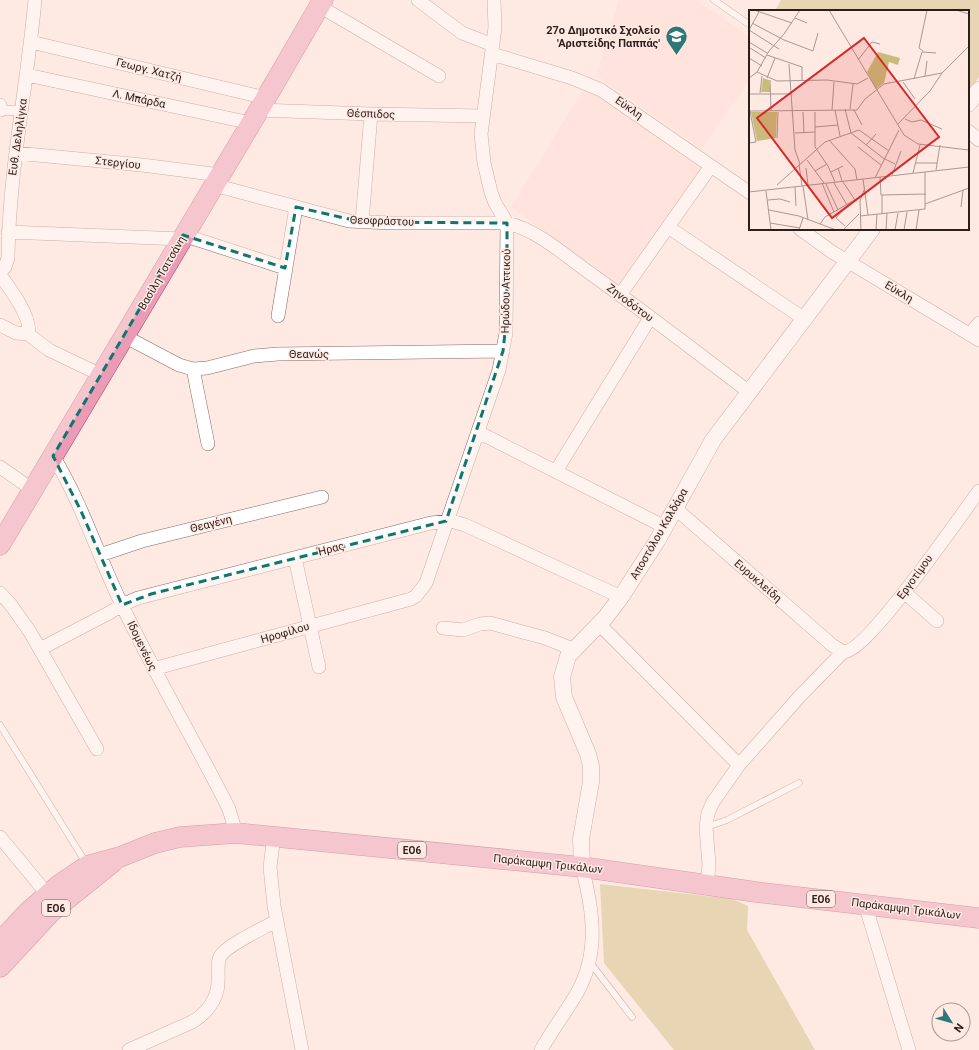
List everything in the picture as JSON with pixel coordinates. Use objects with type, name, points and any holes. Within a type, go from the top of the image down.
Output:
[{"type":"main road","name":"Βασίλη Τσιτσάνη","points":[[0,545],[321,3]]},
{"type":"main road","name":"Παράκαμψη Τρικάλων","points":[[0,942],[28,912],[59,885],[87,866],[120,857],[155,843],[180,837],[236,833],[582,867],[756,892],[979,918]]},
{"type":"main road","name":"Παράκαμψη Τρικάλων","points":[[0,967],[51,912],[120,857]]},
{"type":"street","name":"Ευθ. Δεληλίγκα","points":[[0,274],[7,262],[10,192],[27,75],[35,0]]},
{"type":"street","name":"Εύκλη","points":[[418,0],[462,33],[492,50],[572,78],[601,90],[749,192]]},
{"type":"street","points":[[504,0],[494,5],[492,50],[482,116],[481,134],[484,163],[495,203],[507,223]]},
{"type":"street","points":[[321,3],[439,76]]},
{"type":"street","name":"Γεωργ. Χατζή","points":[[31,42],[259,110]]},
{"type":"street","name":"Λ. Μπάρδα","points":[[27,75],[259,110]]},
{"type":"street","points":[[969,103],[979,90]]},
{"type":"street","points":[[0,108],[22,111]]},
{"type":"street","name":"Θέσπιδος","points":[[259,110],[482,116]]},
{"type":"street","points":[[362,222],[372,114]]},
{"type":"street","points":[[969,132],[979,140]]},
{"type":"street","name":"Στεργίου","points":[[16,153],[142,165],[217,180]]},
{"type":"street","points":[[620,295],[711,166]]},
{"type":"street","name":"Θεοφράστου","points":[[217,180],[296,207],[342,219],[362,222],[507,223]]},
{"type":"street","points":[[278,316],[296,207]]},
{"type":"street","name":"Ζηνοδότου","points":[[507,223],[522,228],[539,237],[620,295],[748,391]]},
{"type":"street","name":"Ηρώδου Αττικού","points":[[416,596],[428,579],[446,521],[499,370],[503,351],[507,314],[507,223]]},
{"type":"street","points":[[668,227],[804,318]]},
{"type":"street","name":"Εύκλη","points":[[802,230],[848,261],[974,337]]},
{"type":"street","name":"Αποστόλου Καλδάρα","points":[[582,867],[581,839],[591,782],[591,766],[588,754],[565,702],[562,690],[563,670],[568,656],[573,649],[599,624],[621,597],[665,527],[713,440],[748,391],[871,230]]},
{"type":"street","points":[[8,232],[182,237],[285,268]]},
{"type":"street","points":[[0,274],[25,315],[29,326],[28,334]]},
{"type":"street","points":[[556,471],[650,318]]},
{"type":"street","points":[[974,337],[979,322]]},
{"type":"street","points":[[0,325],[16,334],[28,334],[49,350],[101,375]]},
{"type":"street","name":"Θεανώς","points":[[124,336],[172,362],[193,369],[207,368],[254,356],[278,354],[503,351]]},
{"type":"street","points":[[193,369],[208,444]]},
{"type":"street","points":[[478,432],[665,527]]},
{"type":"street","name":"Ιδομενέως","points":[[53,456],[78,502],[122,605],[153,670],[222,795],[232,817],[236,833]]},
{"type":"street","points":[[0,467],[33,490]]},
{"type":"street","name":"Εργοτίμου","points":[[707,885],[709,865],[706,827],[708,813],[712,802],[739,765],[805,690],[843,652],[850,650],[867,636],[904,592],[979,491]]},
{"type":"street","name":"Θεαγένη","points":[[100,554],[142,541],[322,497]]},
{"type":"street","name":"Ευρυκλείδη","points":[[675,508],[832,645],[843,652]]},
{"type":"street","name":"Ήρας","points":[[40,649],[122,605],[151,594],[431,523],[446,521],[465,525],[621,597]]},
{"type":"street","points":[[295,558],[319,667]]},
{"type":"street","points":[[904,592],[937,621]]},
{"type":"street","points":[[0,593],[23,621],[97,749]]},
{"type":"street","name":"Ηροφίλου","points":[[153,670],[410,599],[416,596]]},
{"type":"street","points":[[443,628],[463,630],[480,624],[490,623],[545,638],[573,649]]},
{"type":"street","points":[[599,624],[739,765]]},
{"type":"street","points":[[274,836],[270,867],[276,921],[302,1050]]},
{"type":"street","points":[[0,837],[48,895]]},
{"type":"street","points":[[541,1050],[577,992],[589,961],[593,943],[593,918],[582,867]]},
{"type":"street","points":[[865,904],[909,1050]]},
{"type":"street","points":[[129,1050],[187,1025],[202,1016],[211,1004],[217,992],[218,966],[223,953],[276,921]]},
{"type":"lane","points":[[714,0],[749,23]]},
{"type":"lane","points":[[0,725],[87,866]]},
{"type":"lane","points":[[706,827],[727,820],[799,783]]},
{"type":"lane","points":[[589,961],[632,1017]]},
{"type":"highlighted area","points":[[296,207],[362,222],[507,223],[507,314],[503,351],[446,521],[151,594],[122,605],[81,511],[53,456],[183,235],[285,268]]},
{"type":"shaded area","name":"27ο Δημοτικό Σχολείο 'Αριστείδης Παππάς'","points":[[619,0],[696,0],[749,36],[749,80],[701,149],[596,75]]},
{"type":"shaded area","points":[[781,0],[979,0],[979,77],[969,91],[969,10],[776,10]]},
{"type":"shaded area","points":[[584,89],[604,100],[703,170],[621,286],[511,207]]},
{"type":"shaded area","points":[[600,884],[732,899],[748,906],[747,930],[815,1050],[674,1050],[604,963]]},
{"type":"place","name":"27ο Δημοτικό Σχολείο 'Αριστείδης Παππάς'","points":[[676,56]]}]
